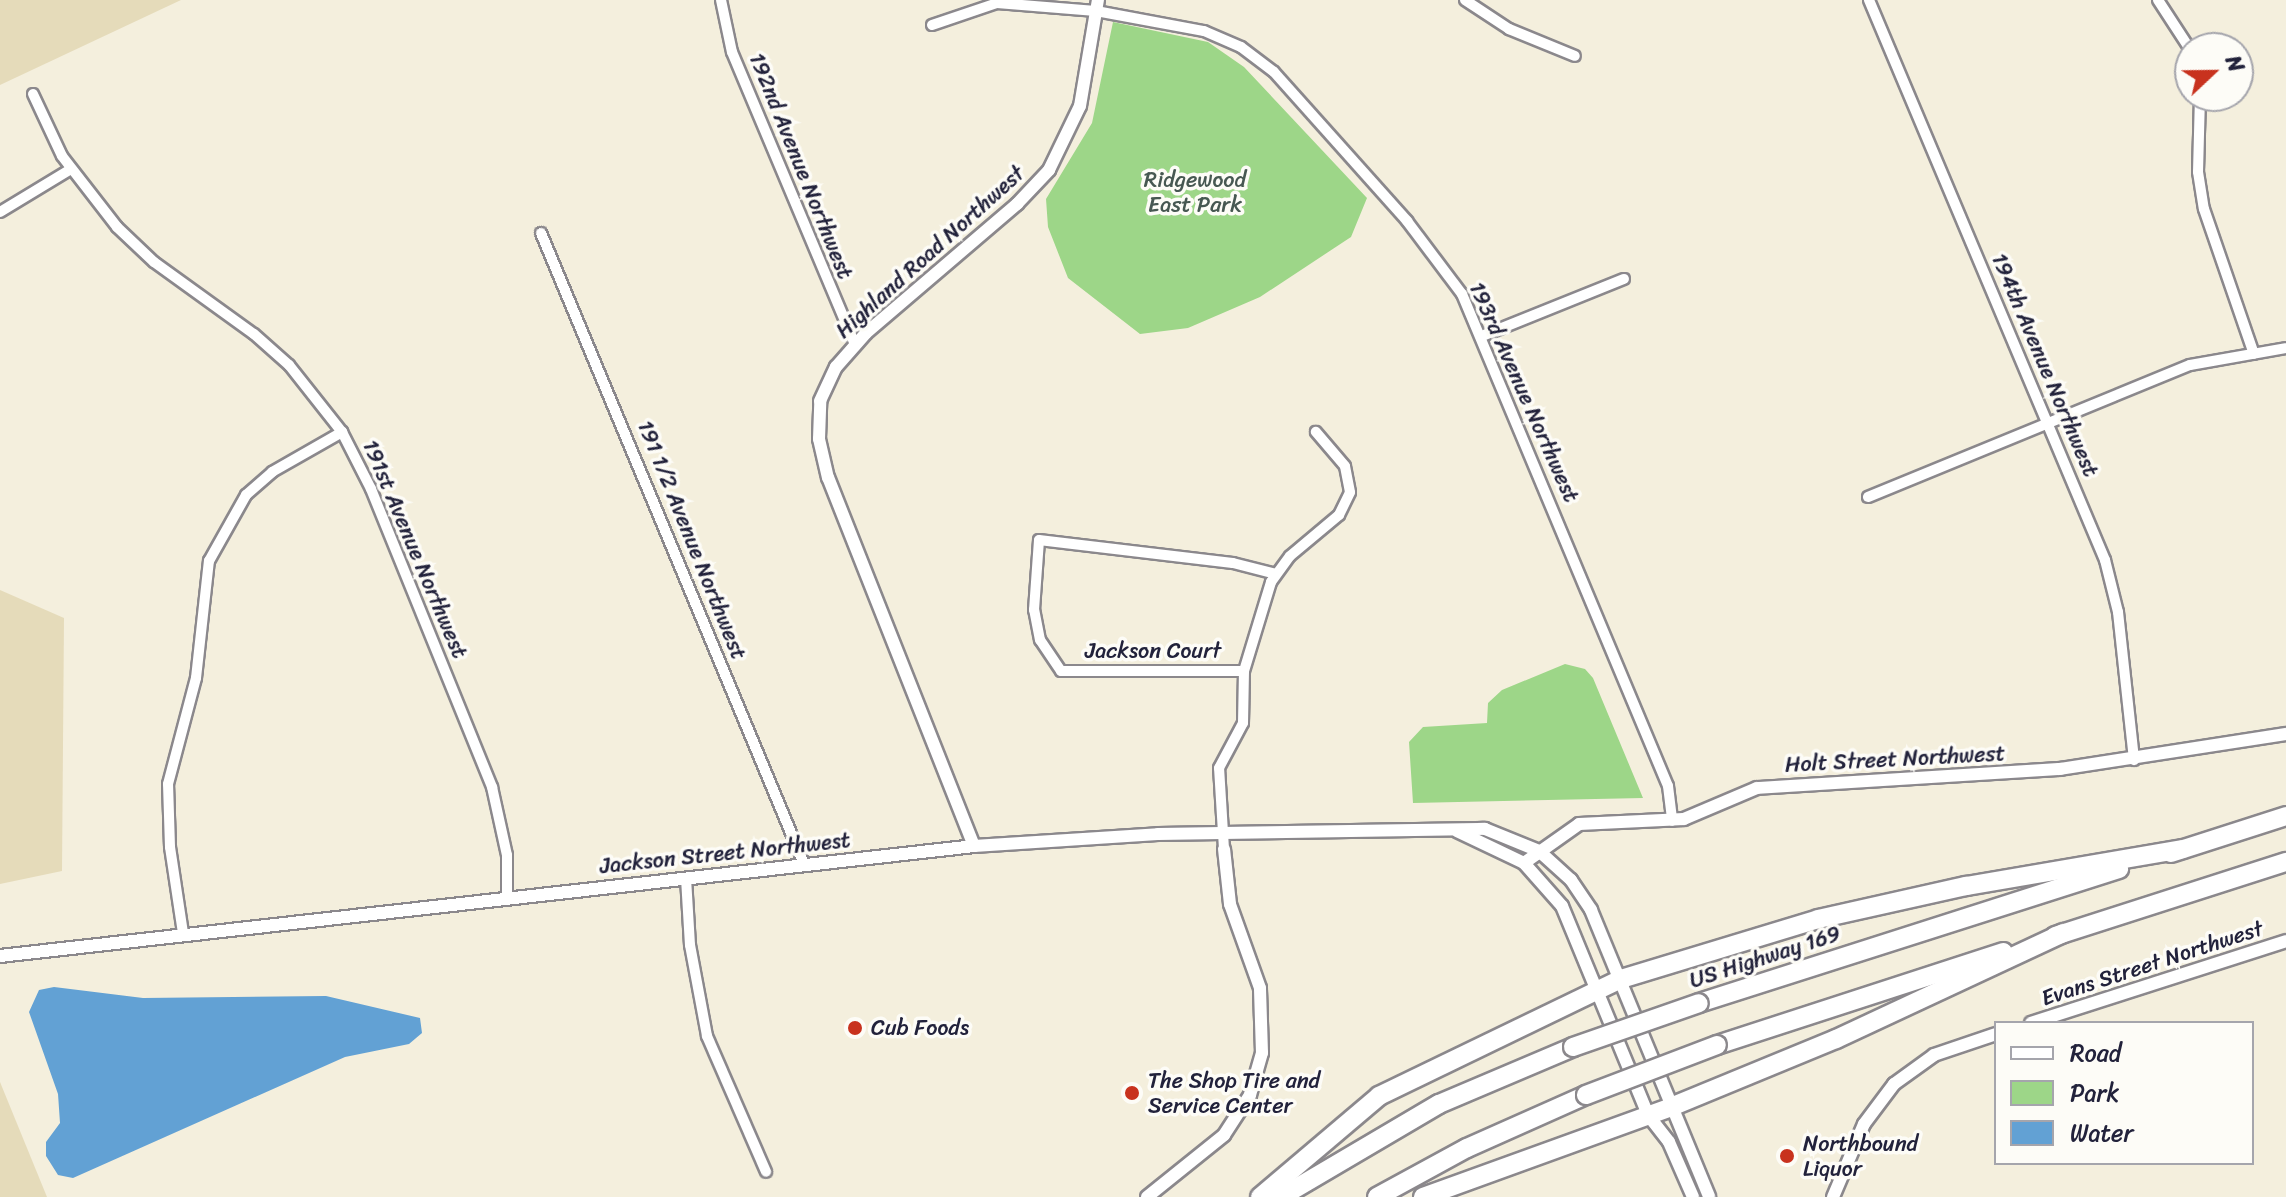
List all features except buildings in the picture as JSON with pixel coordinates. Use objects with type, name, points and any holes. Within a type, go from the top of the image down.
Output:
[{"type":"highway","name":"US Highway 169","points":[[1281,1197],[1439,1104],[1573,1047],[1699,1003],[2286,816]]},
{"type":"highway","points":[[1260,1197],[1379,1096],[1621,979],[1818,919],[1966,886],[2182,849]]},
{"type":"highway","points":[[1377,1197],[1467,1148],[1586,1095],[1717,1045],[2286,862]]},
{"type":"highway","points":[[1423,1197],[1671,1107],[1924,1002],[2063,933]]},
{"type":"street","name":"192nd Avenue Northwest","points":[[721,0],[732,52],[855,345]]},
{"type":"street","points":[[1465,0],[1509,29],[1575,56]]},
{"type":"street","name":"194th Avenue Northwest","points":[[1869,0],[2048,423],[2112,587],[2134,760]]},
{"type":"street","points":[[2158,0],[2179,32]]},
{"type":"street","name":"193rd Avenue Northwest","points":[[932,25],[997,3],[1097,6],[1195,28],[1258,58],[1437,258],[1482,336],[1668,786],[1672,821]]},
{"type":"street","name":"Highland Road Northwest","points":[[974,846],[823,457],[820,401],[836,367],[855,345],[1049,170],[1080,106],[1097,6]]},
{"type":"street","name":"191st Avenue Northwest","points":[[33,94],[71,169],[135,245],[289,365],[342,432],[371,489],[492,787],[507,855],[507,897]]},
{"type":"street","points":[[2200,112],[2198,172],[2204,209],[2254,354]]},
{"type":"street","points":[[0,212],[71,169]]},
{"type":"street","name":"191 1/2 Avenue Northwest","points":[[541,233],[804,864]]},
{"type":"street","points":[[1482,336],[1624,279]]},
{"type":"street","points":[[1868,497],[2190,365],[2286,348]]},
{"type":"street","points":[[183,933],[170,847],[168,784],[196,678],[209,561],[246,495],[272,472],[342,432]]},
{"type":"street","points":[[1147,1197],[1224,1135],[1250,1095],[1262,1053],[1260,988],[1230,904],[1219,768],[1243,723],[1244,671],[1276,574],[1339,515],[1350,492],[1345,466],[1316,432]]},
{"type":"street","name":"Jackson Court","points":[[1244,671],[1061,671],[1040,640],[1034,610],[1039,540],[1233,563],[1276,574]]},
{"type":"street","name":"Holt Street Northwest","points":[[1524,863],[1579,824],[1672,821],[1757,788],[1971,777],[2134,760],[2286,734]]},
{"type":"street","name":"Jackson Street Northwest","points":[[0,956],[974,846],[1223,833],[1494,830],[1539,851],[1581,893],[1621,979],[1671,1107]]},
{"type":"street","name":"Jackson Street Northwest","points":[[1457,831],[1524,863],[1562,906],[1648,1115]]},
{"type":"street","points":[[686,878],[690,945],[707,1036],[766,1172]]},
{"type":"street","name":"Evans Street Northwest","points":[[2037,1021],[2286,941]]},
{"type":"street","points":[[1833,1197],[1864,1124],[1894,1084],[1934,1055],[1994,1035]]},
{"type":"street","points":[[1671,1107],[1709,1197]]},
{"type":"street","points":[[1648,1115],[1669,1142],[1693,1197]]},
{"type":"shaded area","points":[[0,0],[181,0],[0,85]]},
{"type":"shaded area","points":[[0,590],[64,618],[62,871],[0,884]]},
{"type":"shaded area","points":[[0,1082],[47,1197],[0,1197]]},
{"type":"green space","name":"Ridgewood East Park","points":[[1113,22],[1208,42],[1244,67],[1367,198],[1351,237],[1260,297],[1188,328],[1140,334],[1068,278],[1048,227],[1046,199],[1092,123]]},
{"type":"green space","points":[[1565,664],[1585,669],[1593,678],[1643,798],[1413,803],[1409,742],[1423,727],[1487,723],[1488,703],[1502,690]]},
{"type":"water","points":[[54,987],[143,998],[326,996],[420,1018],[422,1033],[409,1044],[345,1057],[73,1178],[58,1175],[46,1156],[46,1142],[60,1123],[58,1094],[29,1012],[39,990]]},
{"type":"place","name":"Cub Foods","points":[[855,1028]]},
{"type":"place","name":"The Shop Tire and Service Center","points":[[1132,1093]]},
{"type":"place","name":"Northbound Liquor","points":[[1787,1156]]}]
